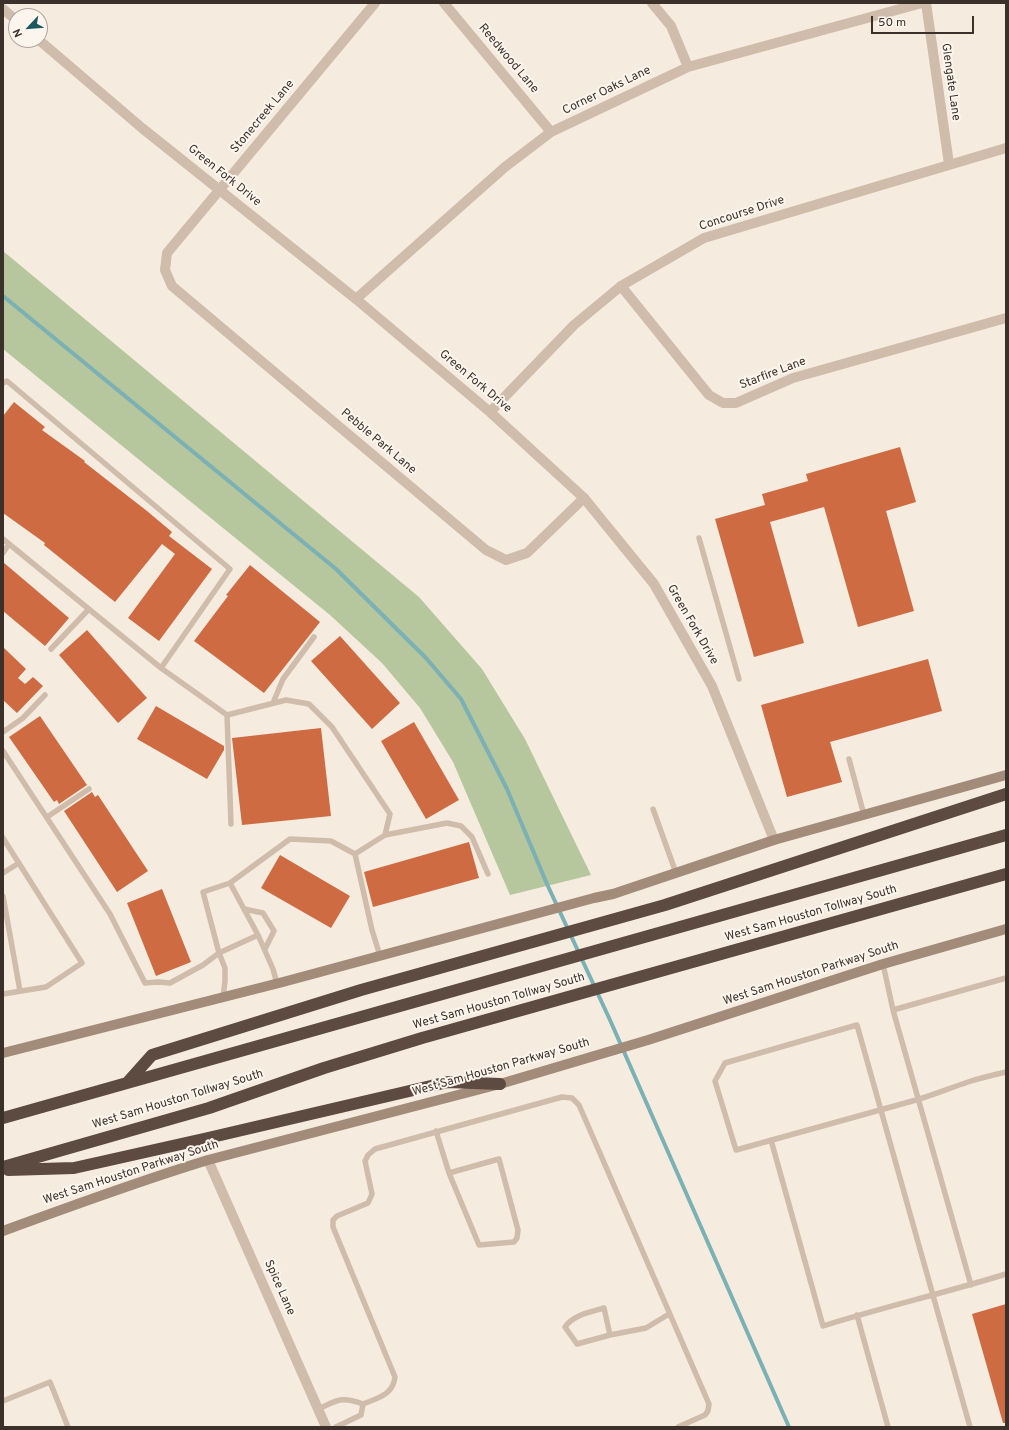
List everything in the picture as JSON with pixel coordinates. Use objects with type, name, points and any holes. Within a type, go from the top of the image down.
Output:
[{"type":"highway","points":[[126,1083],[152,1055],[361,990],[666,905],[1006,794]]},
{"type":"highway","name":"West Sam Houston Tollway South","points":[[3,1118],[1006,835]]},
{"type":"highway","name":"West Sam Houston Tollway South","points":[[3,1167],[209,1108],[324,1068],[543,1004],[1006,874]]},
{"type":"highway","points":[[3,1170],[74,1168],[448,1082],[500,1084]]},
{"type":"main road","points":[[3,1053],[277,984],[613,894],[774,840],[1006,775]]},
{"type":"main road","name":"West Sam Houston Parkway South","points":[[3,1231],[123,1187],[208,1160],[500,1084],[648,1040],[883,964],[1006,929]]},
{"type":"street","name":"Stonecreek Lane","points":[[165,270],[167,253],[375,3]]},
{"type":"street","name":"Reedwood Lane","points":[[444,3],[551,132]]},
{"type":"street","points":[[652,3],[671,26],[688,67]]},
{"type":"street","name":"Corner Oaks Lane","points":[[356,299],[505,167],[551,132],[688,67],[922,3]]},
{"type":"street","name":"Glengate Lane","points":[[926,3],[949,164]]},
{"type":"street","name":"Green Fork Drive","points":[[48,48],[142,128],[356,299],[490,412],[584,498],[654,584],[712,686],[774,840]]},
{"type":"street","name":"Concourse Drive","points":[[490,412],[574,325],[622,286],[704,238],[1006,148]]},
{"type":"street","name":"Pebble Park Lane","points":[[165,270],[172,286],[486,550],[506,560],[527,553],[584,498]]},
{"type":"street","name":"Starfire Lane","points":[[622,286],[709,395],[723,403],[736,403],[794,378],[1006,318]]},
{"type":"street","name":"Spice Lane","points":[[208,1160],[326,1427]]},
{"type":"lane","points":[[3,383],[7,381],[230,569],[161,668]]},
{"type":"lane","points":[[699,538],[739,679]]},
{"type":"lane","points":[[3,539],[161,668],[227,715]]},
{"type":"lane","points":[[3,553],[9,544]]},
{"type":"lane","points":[[52,649],[89,609]]},
{"type":"lane","points":[[273,703],[283,679],[314,637]]},
{"type":"lane","points":[[3,732],[23,718],[45,695]]},
{"type":"lane","points":[[227,715],[286,700],[310,704],[332,727],[390,814],[385,835]]},
{"type":"lane","points":[[227,715],[231,824]]},
{"type":"lane","points":[[3,750],[110,914],[145,983],[170,983],[203,965],[219,953],[258,935]]},
{"type":"lane","points":[[849,759],[864,815]]},
{"type":"lane","points":[[47,817],[89,789]]},
{"type":"lane","points":[[653,809],[676,873]]},
{"type":"lane","points":[[355,854],[385,835],[447,823],[461,826],[472,837],[488,874]]},
{"type":"lane","points":[[3,838],[82,963],[46,987],[3,994]]},
{"type":"lane","points":[[223,997],[225,981],[224,968],[203,892],[230,883],[290,839],[331,841],[355,854],[372,930],[380,956]]},
{"type":"lane","points":[[3,873],[19,863]]},
{"type":"lane","points":[[230,883],[265,949],[277,984]]},
{"type":"lane","points":[[3,896],[20,991]]},
{"type":"lane","points":[[244,909],[263,913],[274,931],[265,949]]},
{"type":"lane","points":[[883,964],[893,1010],[971,1285]]},
{"type":"lane","points":[[893,1010],[1006,978]]},
{"type":"lane","points":[[970,1427],[934,1294],[880,1110],[857,1025],[725,1063],[715,1081],[736,1150],[880,1110],[968,1082],[1006,1072]]},
{"type":"lane","points":[[318,1409],[340,1399],[351,1399],[363,1404],[388,1393],[394,1385],[395,1377],[333,1227],[333,1220],[337,1216],[368,1203],[371,1199],[372,1194],[365,1161],[368,1154],[376,1149],[436,1131],[562,1097],[572,1098],[579,1105],[709,1404],[708,1411],[705,1415],[678,1427]]},
{"type":"lane","points":[[436,1131],[450,1173],[479,1245],[514,1242],[517,1238],[518,1230],[499,1159],[450,1173]]},
{"type":"lane","points":[[770,1140],[823,1326],[857,1315],[971,1285],[1006,1274]]},
{"type":"lane","points":[[610,1335],[604,1308],[569,1320],[565,1327],[577,1344],[610,1335],[646,1328],[669,1314]]},
{"type":"lane","points":[[857,1315],[888,1427]]},
{"type":"lane","points":[[3,1401],[50,1382],[68,1427]]},
{"type":"lane","points":[[336,1427],[360,1414],[363,1404]]},
{"type":"green space","points":[[3,251],[419,597],[482,669],[525,739],[591,875],[510,895],[453,762],[420,708],[382,663],[330,615],[3,349]]},
{"type":"building","points":[[14,402],[45,427],[42,430],[85,461],[84,462],[147,511],[172,532],[169,536],[212,569],[159,641],[128,618],[175,554],[162,544],[115,602],[44,545],[45,543],[3,513],[3,416]]},
{"type":"building","points":[[900,447],[916,502],[886,511],[914,611],[858,627],[824,507],[770,522],[804,643],[754,657],[715,519],[765,505],[762,494],[808,481],[806,474]]},
{"type":"building","points":[[3,562],[69,618],[45,646],[3,611]]},
{"type":"building","points":[[250,565],[320,622],[264,693],[194,641],[228,596],[226,595]]},
{"type":"building","points":[[87,630],[147,698],[118,723],[59,655]]},
{"type":"building","points":[[340,636],[400,703],[372,729],[311,661]]},
{"type":"building","points":[[3,647],[26,669],[18,678],[25,684],[33,677],[43,686],[17,713],[3,700]]},
{"type":"building","points":[[928,659],[942,711],[830,742],[842,782],[787,797],[761,705]]},
{"type":"building","points":[[156,706],[224,746],[224,750],[207,779],[137,739]]},
{"type":"building","points":[[40,716],[87,785],[59,804],[57,800],[54,802],[9,737]]},
{"type":"building","points":[[414,722],[459,800],[426,819],[381,741]]},
{"type":"building","points":[[321,728],[331,816],[242,825],[232,738]]},
{"type":"building","points":[[92,792],[95,797],[98,795],[148,871],[117,892],[64,811]]},
{"type":"building","points":[[469,842],[479,878],[373,907],[364,872]]},
{"type":"building","points":[[280,855],[350,896],[331,928],[261,888]]},
{"type":"building","points":[[162,889],[191,962],[156,976],[127,903]]},
{"type":"building","points":[[1006,1304],[1006,1423],[1003,1423],[972,1314]]},
{"type":"waterway","points":[[3,296],[336,569],[426,658],[461,699],[507,789],[547,884],[610,1020],[789,1427]]}]
